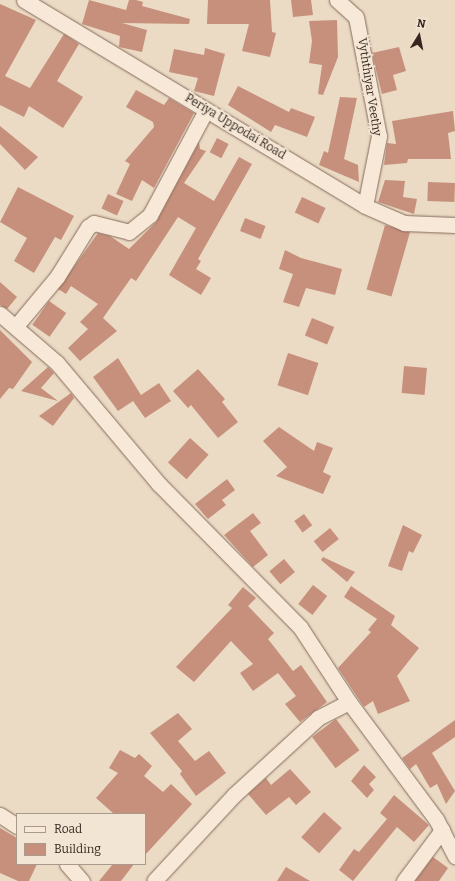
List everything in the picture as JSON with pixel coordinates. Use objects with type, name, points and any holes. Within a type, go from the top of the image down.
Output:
[{"type":"street","name":"Periya Uppodai Road","points":[[24,0],[365,206],[404,223],[455,225]]},
{"type":"street","name":"Vyththiyar Veethy","points":[[337,0],[356,18],[379,136],[365,206]]},
{"type":"street","points":[[16,326],[57,277],[88,227],[94,223],[129,232],[150,215],[206,110]]},
{"type":"street","points":[[0,314],[16,326],[57,364],[159,484],[300,627],[349,702],[442,830],[455,856]]},
{"type":"street","points":[[154,881],[234,795],[318,718],[349,702]]},
{"type":"street","points":[[0,815],[16,825]]},
{"type":"street","points":[[404,881],[442,830]]},
{"type":"street","points":[[68,865],[82,881]]},
{"type":"building","points":[[89,0],[126,10],[129,0],[136,0],[143,2],[142,6],[190,19],[189,24],[122,23],[147,30],[142,52],[119,47],[120,36],[82,24]]},
{"type":"building","points":[[208,0],[270,0],[272,32],[276,33],[270,57],[242,51],[249,24],[207,24]]},
{"type":"building","points":[[291,0],[311,0],[313,15],[293,17]]},
{"type":"building","points":[[0,4],[36,20],[5,76],[30,88],[64,34],[79,44],[57,81],[83,97],[63,128],[29,106],[24,117],[0,105]]},
{"type":"building","points":[[337,20],[338,57],[323,95],[318,94],[322,65],[309,63],[312,41],[309,21]]},
{"type":"building","points":[[399,47],[406,71],[393,75],[397,90],[382,94],[372,53]]},
{"type":"building","points":[[205,48],[225,54],[214,96],[194,91],[198,78],[169,72],[174,49],[204,55]]},
{"type":"building","points":[[238,86],[289,112],[291,108],[315,117],[307,137],[275,125],[271,132],[228,105]]},
{"type":"building","points":[[136,90],[164,105],[169,98],[194,113],[154,188],[142,180],[132,201],[116,194],[130,164],[125,161],[154,127],[153,122],[126,107]]},
{"type":"building","points":[[340,97],[357,98],[344,159],[358,165],[359,182],[319,165],[324,151],[328,153]]},
{"type":"building","points":[[453,111],[455,131],[448,133],[451,159],[408,159],[407,163],[384,165],[387,143],[396,144],[392,121]]},
{"type":"building","points":[[0,126],[38,157],[25,170],[0,144]]},
{"type":"building","points":[[217,138],[229,144],[221,158],[210,152]]},
{"type":"building","points":[[199,142],[200,149],[206,151],[184,183],[214,201],[239,157],[252,164],[198,259],[201,261],[196,269],[211,278],[201,295],[169,275],[196,228],[178,217],[136,281],[131,278],[103,318],[117,331],[80,361],[68,348],[88,329],[80,322],[98,304],[71,286],[66,294],[58,289],[98,233],[110,236],[129,249],[156,222]]},
{"type":"building","points":[[385,180],[405,181],[403,197],[417,199],[414,214],[378,202]]},
{"type":"building","points":[[428,182],[455,183],[454,202],[427,201]]},
{"type":"building","points":[[18,187],[74,216],[61,240],[55,237],[34,273],[14,261],[27,238],[0,222]]},
{"type":"building","points":[[108,194],[124,201],[117,216],[101,209]]},
{"type":"building","points":[[302,197],[326,208],[318,223],[295,212]]},
{"type":"building","points":[[245,218],[266,226],[261,239],[240,231]]},
{"type":"building","points":[[385,225],[410,232],[392,297],[367,289]]},
{"type":"building","points":[[285,250],[301,258],[342,269],[335,295],[306,288],[299,307],[283,302],[293,274],[279,269]]},
{"type":"building","points":[[0,282],[17,297],[7,309],[0,305]]},
{"type":"building","points":[[49,301],[66,313],[50,337],[32,325]]},
{"type":"building","points":[[312,318],[334,327],[327,345],[305,336]]},
{"type":"building","points":[[0,330],[32,362],[13,389],[9,388],[0,399]]},
{"type":"building","points":[[288,353],[318,363],[308,395],[277,385]]},
{"type":"building","points":[[118,358],[141,395],[159,383],[171,401],[145,418],[133,401],[118,411],[93,377]]},
{"type":"building","points":[[404,366],[427,368],[425,395],[402,393]]},
{"type":"building","points":[[48,367],[54,373],[41,388],[58,401],[21,391]]},
{"type":"building","points":[[198,369],[225,399],[222,402],[238,422],[218,438],[191,405],[188,408],[173,391]]},
{"type":"building","points":[[71,393],[74,398],[53,426],[39,416]]},
{"type":"building","points":[[279,427],[314,451],[317,442],[333,448],[323,472],[331,476],[323,494],[276,476],[287,467],[263,441]]},
{"type":"building","points":[[190,438],[209,455],[186,479],[168,463]]},
{"type":"building","points":[[227,479],[235,490],[222,500],[226,505],[208,519],[195,504]]},
{"type":"building","points":[[253,513],[261,523],[250,531],[268,555],[253,567],[224,535]]},
{"type":"building","points":[[304,514],[312,525],[303,532],[294,521]]},
{"type":"building","points":[[403,525],[422,535],[413,553],[409,551],[402,571],[388,566]]},
{"type":"building","points":[[330,528],[339,539],[322,552],[314,541]]},
{"type":"building","points":[[323,557],[355,572],[347,582],[321,560]]},
{"type":"building","points":[[284,559],[295,572],[280,584],[269,571]]},
{"type":"building","points":[[313,585],[327,596],[312,615],[298,604]]},
{"type":"building","points":[[351,586],[395,616],[391,625],[419,648],[397,676],[410,701],[378,714],[373,701],[364,707],[338,668],[371,632],[368,630],[377,619],[344,597]]},
{"type":"building","points":[[243,587],[256,598],[248,606],[274,633],[268,639],[293,671],[301,665],[327,702],[300,722],[285,704],[296,696],[278,673],[253,691],[240,673],[253,664],[231,641],[194,682],[176,667],[232,608],[228,605]]},
{"type":"building","points":[[178,713],[192,729],[178,741],[195,761],[209,751],[226,773],[196,796],[180,774],[182,771],[150,733]]},
{"type":"building","points":[[336,719],[359,750],[336,768],[312,737]]},
{"type":"building","points":[[455,720],[455,737],[432,753],[455,791],[446,804],[437,784],[430,788],[416,764],[410,769],[402,758]]},
{"type":"building","points":[[120,750],[135,758],[139,754],[152,766],[144,776],[163,792],[171,784],[192,804],[146,854],[146,813],[113,813],[96,798],[118,773],[109,768]]},
{"type":"building","points":[[364,765],[376,777],[369,784],[374,790],[367,798],[351,781]]},
{"type":"building","points":[[290,769],[311,792],[296,805],[289,797],[266,815],[248,794],[266,778],[271,785]]},
{"type":"building","points":[[394,795],[429,825],[414,842],[397,827],[353,881],[339,870],[354,849],[359,852],[387,819],[380,813]]},
{"type":"building","points":[[324,812],[342,828],[319,853],[301,837]]},
{"type":"building","points":[[0,828],[16,837],[16,865],[37,865],[29,881],[18,881],[0,873]]},
{"type":"building","points":[[433,857],[448,868],[439,881],[415,881]]},
{"type":"building","points":[[112,865],[133,865],[121,881],[99,881]]},
{"type":"building","points":[[286,867],[310,881],[277,881]]}]
